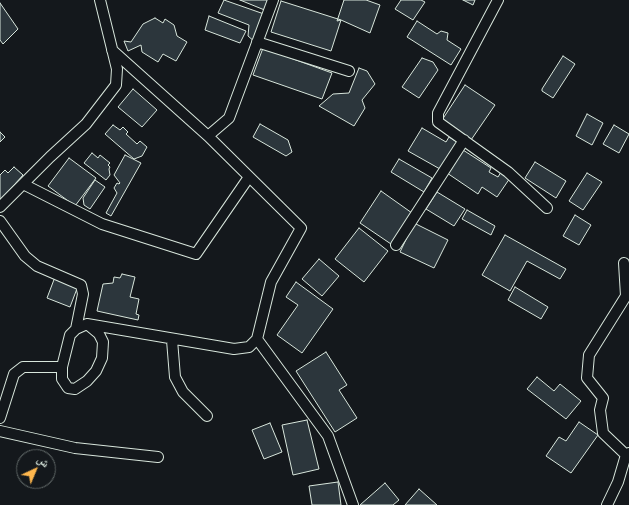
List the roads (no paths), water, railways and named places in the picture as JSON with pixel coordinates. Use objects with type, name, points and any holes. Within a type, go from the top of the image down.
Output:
[{"type":"street","points":[[0,207],[86,124],[116,85],[117,69],[100,0]]},
{"type":"street","points":[[208,136],[229,118],[273,0]]},
{"type":"street","points":[[498,0],[438,113],[438,122],[508,172],[547,208]]},
{"type":"street","points":[[258,42],[349,71]]},
{"type":"street","points":[[87,324],[99,334],[103,342],[102,358],[96,371],[75,389],[68,388],[62,378],[62,367],[70,335],[76,329],[87,324],[172,340],[234,349],[249,347],[257,339],[271,282],[301,228],[208,136],[112,50]]},
{"type":"street","points":[[396,245],[464,140]]},
{"type":"street","points":[[23,184],[102,224],[196,254],[249,177]]},
{"type":"street","points":[[0,221],[25,256],[37,266],[81,285],[82,294],[76,329]]},
{"type":"street","points":[[607,505],[618,482],[628,454],[603,433],[600,410],[603,398],[587,378],[589,355],[626,296],[624,263]]},
{"type":"street","points":[[257,339],[328,436],[353,505]]},
{"type":"street","points":[[172,340],[175,377],[183,392],[207,416]]},
{"type":"street","points":[[0,418],[14,374],[23,367],[62,367]]},
{"type":"street","points":[[0,431],[75,448],[158,457]]}]
